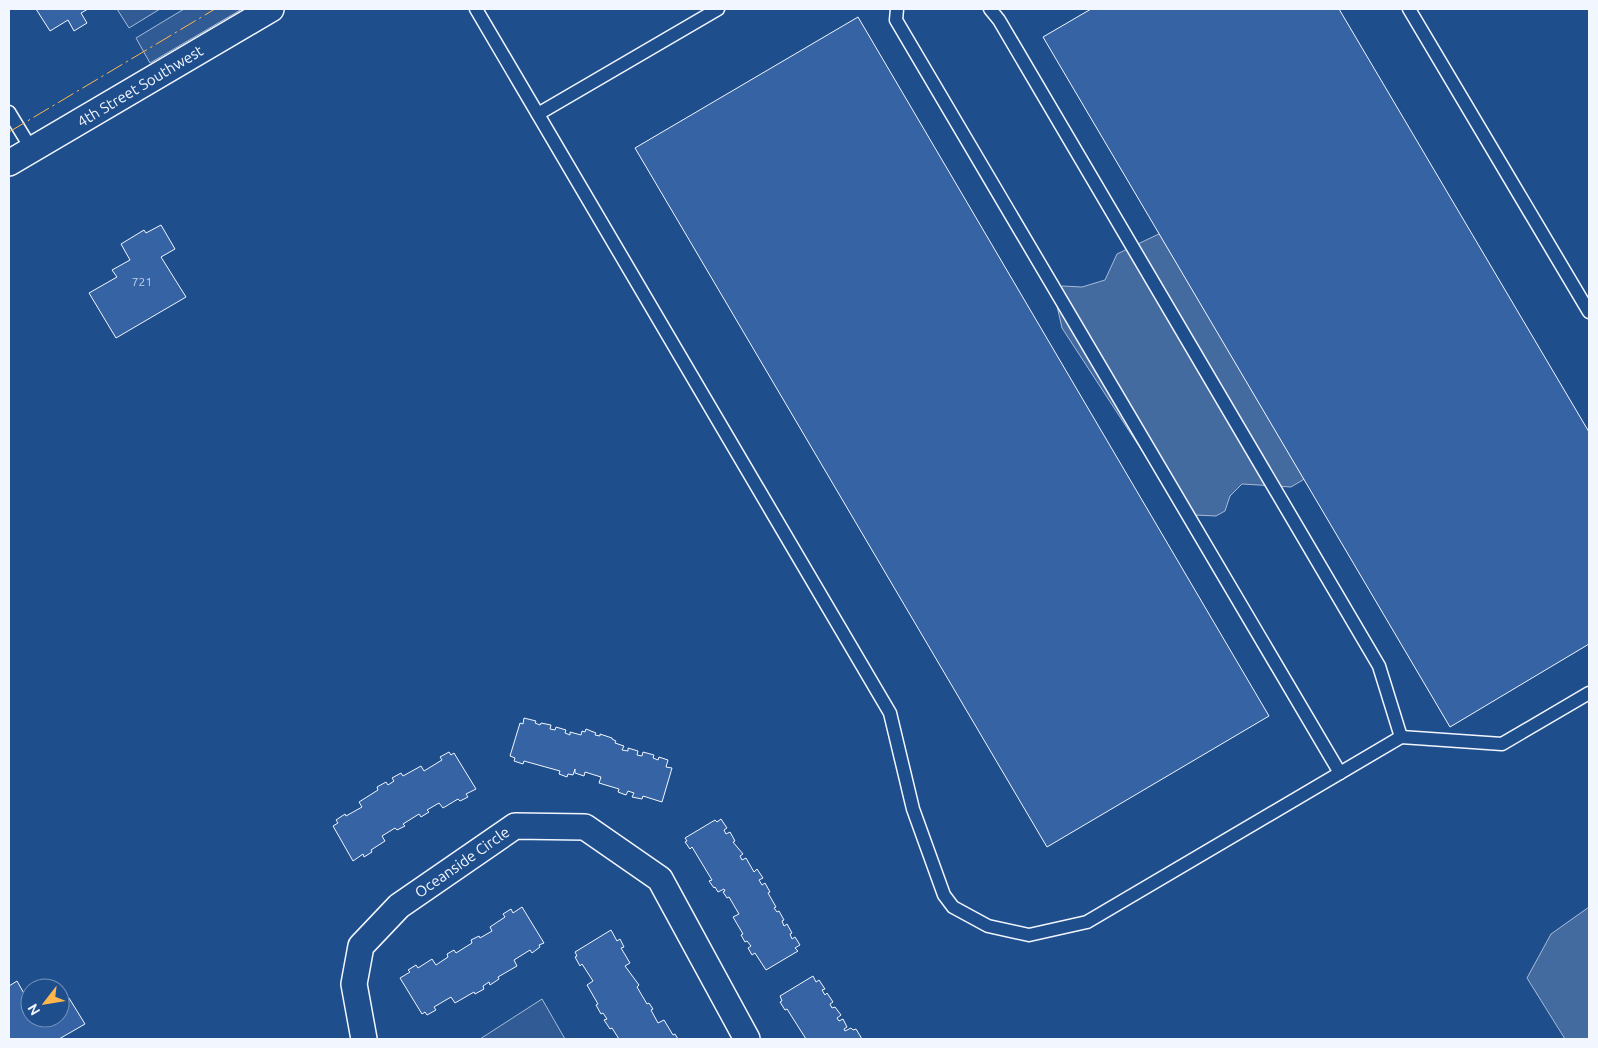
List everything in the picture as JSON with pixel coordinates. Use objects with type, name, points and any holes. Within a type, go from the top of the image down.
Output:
[{"type":"street","name":"4th Street Southwest","points":[[9,164],[271,9]]},
{"type":"street","name":"Oceanside Circle","points":[[364,1039],[354,984],[361,946],[399,906],[515,826],[585,827],[660,879],[747,1039]]},
{"type":"lane","points":[[476,9],[890,713],[913,809],[944,895],[953,907],[988,926],[1030,935],[1087,922],[1401,737],[1502,744],[1589,693]]},
{"type":"lane","points":[[538,114],[718,9]]},
{"type":"lane","points":[[897,9],[896,20],[901,29],[1340,773]]},
{"type":"lane","points":[[990,9],[1000,20],[1379,666],[1401,737]]},
{"type":"lane","points":[[1409,9],[1589,312]]},
{"type":"lane","points":[[9,112],[32,150]]},
{"type":"shaded area","points":[[117,9],[160,9],[129,28]]},
{"type":"shaded area","points":[[184,9],[242,9],[150,63],[136,38]]},
{"type":"shaded area","points":[[1282,175],[1328,465],[1291,487],[1242,484],[1230,496],[1225,511],[1216,516],[1195,515],[1178,506],[1062,328],[1055,297],[1062,286],[1082,287],[1105,280],[1117,254]]},
{"type":"shaded area","points":[[1589,907],[1589,1039],[1565,1039],[1527,978],[1551,934]]},
{"type":"shaded area","points":[[542,999],[565,1039],[480,1039]]},
{"type":"building","points":[[36,9],[88,9],[81,13],[87,23],[74,31],[68,20],[50,31]]},
{"type":"building","points":[[1091,9],[1339,9],[1589,432],[1589,644],[1450,727],[1043,37]]},
{"type":"building","points":[[858,17],[1269,716],[1047,847],[635,148]]},
{"type":"building","points":[[161,225],[175,249],[161,257],[186,297],[116,338],[89,293],[117,277],[112,270],[130,260],[121,244],[144,230],[146,233]]},
{"type":"building","points":[[524,718],[536,721],[535,723],[540,725],[541,723],[551,725],[550,729],[555,730],[556,727],[566,730],[565,733],[570,735],[570,732],[581,735],[582,731],[585,732],[586,729],[596,733],[595,735],[600,736],[600,734],[612,738],[616,741],[615,743],[624,746],[622,750],[628,751],[628,748],[638,751],[637,755],[642,756],[643,752],[654,755],[653,758],[658,760],[659,757],[668,760],[666,767],[672,768],[662,802],[643,796],[642,799],[632,797],[634,793],[628,791],[626,795],[618,792],[619,789],[599,783],[601,777],[585,772],[584,776],[575,773],[575,769],[573,775],[568,774],[567,777],[559,774],[560,771],[524,761],[523,764],[514,761],[515,758],[510,756],[520,723],[523,724]]},
{"type":"building","points":[[449,752],[451,755],[454,753],[476,789],[466,794],[468,797],[460,801],[458,799],[443,808],[439,803],[427,810],[429,812],[421,817],[419,814],[403,824],[405,826],[397,830],[395,828],[382,836],[385,841],[371,850],[372,852],[364,857],[363,854],[353,861],[333,826],[338,823],[336,820],[362,807],[359,802],[378,790],[377,787],[386,782],[388,785],[394,781],[392,778],[401,773],[403,776],[421,766],[424,771],[442,760],[440,757]]},
{"type":"building","points":[[721,819],[727,828],[724,830],[726,834],[730,832],[735,841],[733,842],[743,854],[740,856],[742,860],[746,858],[754,872],[757,869],[763,878],[759,880],[762,885],[765,883],[770,892],[768,893],[776,907],[774,908],[777,912],[779,911],[784,920],[782,921],[784,926],[787,924],[792,933],[790,934],[792,939],[795,937],[800,945],[795,948],[798,951],[766,970],[755,953],[752,955],[748,948],[751,946],[747,941],[745,942],[741,935],[743,934],[733,917],[739,914],[729,897],[727,898],[723,892],[725,891],[724,889],[718,892],[714,888],[709,881],[712,880],[692,847],[690,849],[685,842],[687,841],[685,838],[715,820],[717,822]]},
{"type":"building","points":[[522,907],[544,943],[539,945],[540,947],[532,953],[530,950],[514,960],[517,966],[498,977],[499,979],[490,985],[489,982],[483,986],[484,989],[475,994],[474,992],[455,1003],[451,997],[434,1007],[436,1010],[427,1015],[425,1012],[422,1014],[400,978],[410,972],[408,970],[416,965],[418,968],[432,959],[436,965],[448,957],[447,954],[454,950],[456,953],[472,943],[471,940],[479,936],[480,938],[492,931],[490,927],[505,917],[503,914],[511,909],[513,913]]},
{"type":"building","points":[[611,930],[617,941],[620,939],[624,947],[621,948],[630,963],[625,966],[639,985],[637,987],[647,1004],[649,1003],[653,1009],[651,1010],[658,1023],[664,1020],[673,1035],[675,1034],[678,1039],[619,1039],[604,1020],[607,1019],[603,1013],[601,1014],[596,1005],[598,1004],[587,985],[593,981],[582,964],[580,966],[575,957],[577,956],[575,952]]},
{"type":"building","points":[[813,976],[816,982],[819,980],[825,989],[822,990],[825,995],[827,993],[833,1002],[830,1004],[832,1008],[835,1007],[841,1015],[837,1018],[839,1021],[843,1019],[847,1027],[844,1029],[845,1031],[851,1028],[853,1030],[856,1029],[862,1039],[806,1039],[787,1009],[785,1010],[780,1002],[782,1001],[780,996]]},
{"type":"building","points":[[17,981],[20,986],[20,1028],[70,1028],[70,1000],[85,1024],[59,1039],[9,1039],[9,986]]},
{"type":"power","points":[[9,132],[215,9]]}]
